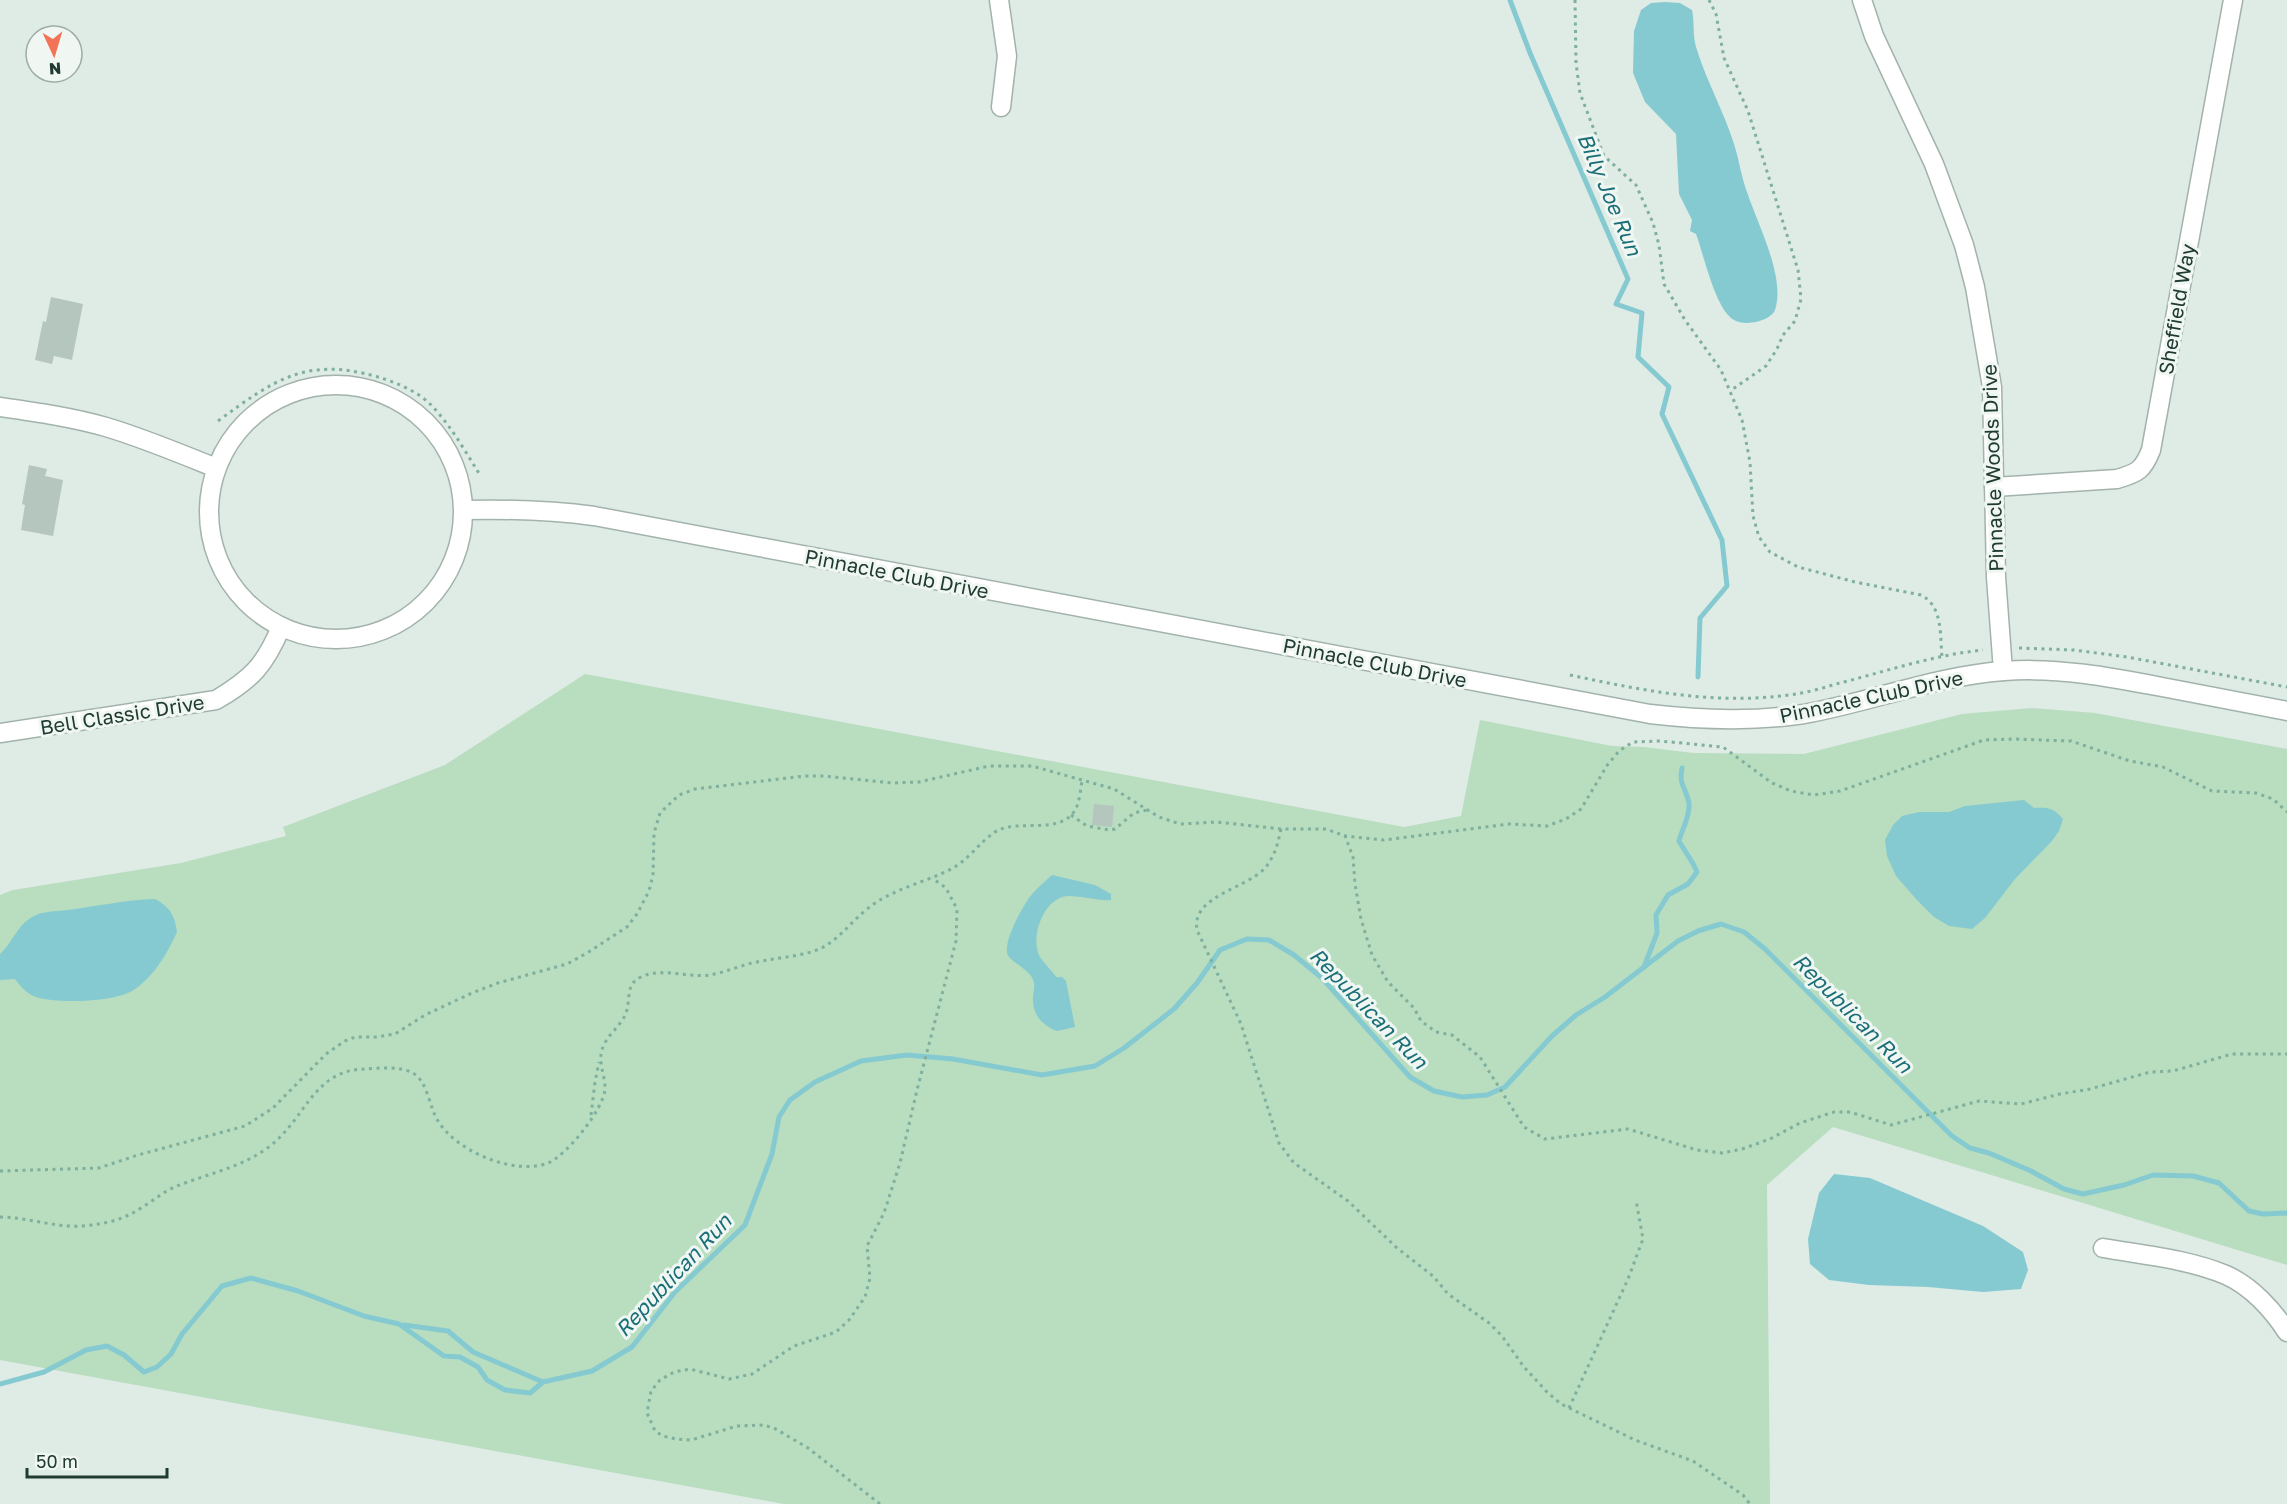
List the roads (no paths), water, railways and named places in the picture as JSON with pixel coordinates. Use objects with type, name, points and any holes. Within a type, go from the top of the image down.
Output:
[{"type":"street","points":[[999,0],[1006,56],[1001,107]]},
{"type":"street","name":"Pinnacle Woods Drive","points":[[1862,0],[1874,36],[1934,164],[1964,245],[1977,297],[1992,387],[1996,577],[2003,671]]},
{"type":"street","name":"Sheffield Way","points":[[1994,487],[2117,479],[2133,475],[2144,465],[2151,450],[2233,0]]},
{"type":"street","points":[[340,385],[367,388],[391,397],[410,409],[439,437],[458,475],[464,510],[460,540],[450,569],[440,586],[426,602],[410,616],[391,627],[370,635],[346,639],[314,637],[281,627],[264,618],[243,601],[227,580],[217,559],[210,539],[208,516],[209,491],[216,468],[225,448],[252,416],[269,403],[291,392],[315,386],[340,385]]},
{"type":"street","points":[[0,406],[104,426],[216,468]]},
{"type":"street","name":"Pinnacle Club Drive","points":[[464,510],[515,508],[594,516],[1650,714],[1688,719],[1725,721],[1803,714],[1928,683],[2003,671],[2040,670],[2114,678],[2287,711]]},
{"type":"street","name":"Bell Classic Drive","points":[[0,733],[216,699],[240,686],[257,670],[271,650],[281,627]]},
{"type":"street","points":[[2103,1248],[2186,1264],[2227,1275],[2253,1293],[2279,1320],[2287,1332]]},
{"type":"water","points":[[1651,3],[1680,3],[1692,10],[1697,50],[1730,132],[1745,186],[1774,266],[1777,282],[1775,310],[1770,316],[1756,322],[1742,323],[1734,320],[1721,305],[1696,234],[1690,231],[1692,220],[1679,194],[1676,134],[1645,102],[1633,73],[1634,31],[1641,10]]},
{"type":"water","points":[[2024,800],[2034,808],[2047,808],[2057,812],[2063,819],[2059,831],[2015,879],[1985,918],[1972,929],[1949,926],[1934,917],[1896,876],[1887,856],[1885,840],[1893,825],[1902,816],[1919,812],[1949,812],[1965,806]]},
{"type":"water","points":[[1052,875],[1095,885],[1111,894],[1111,900],[1074,896],[1060,898],[1047,909],[1038,928],[1039,955],[1056,977],[1062,977],[1066,981],[1075,1027],[1057,1031],[1039,1019],[1033,1003],[1033,979],[1009,957],[1007,952],[1013,927],[1022,910],[1031,895]]},
{"type":"water","points":[[155,899],[171,912],[177,932],[159,965],[140,986],[132,991],[99,1000],[57,1001],[33,996],[24,990],[15,979],[0,980],[0,954],[21,927],[34,916],[48,912]]},
{"type":"water","points":[[1834,1174],[1870,1178],[1983,1226],[2023,1252],[2028,1270],[2021,1289],[1983,1292],[1869,1285],[1829,1280],[1810,1264],[1808,1239],[1819,1193]]},
{"type":"waterway","name":"Billy Joe Run","points":[[1510,0],[1530,53],[1628,279],[1616,304],[1642,313],[1638,357],[1669,387],[1662,414],[1722,540],[1727,586],[1700,618],[1698,677]]},
{"type":"waterway","name":"Billy Joe Run","points":[[1644,967],[1657,933],[1656,915],[1668,895],[1688,884],[1697,872],[1679,841],[1689,809],[1681,779],[1682,768]]},
{"type":"waterway","name":"Republican Run","points":[[0,1384],[44,1372],[86,1350],[107,1346],[124,1355],[144,1372],[157,1367],[171,1354],[182,1334],[222,1286],[251,1278],[298,1291],[364,1316],[399,1324],[444,1356],[460,1357],[478,1367],[487,1380],[505,1390],[530,1393],[543,1382],[592,1371],[632,1347],[675,1292],[745,1225],[772,1154],[779,1117],[790,1100],[815,1082],[861,1061],[907,1055],[953,1059],[1042,1075],[1095,1066],[1124,1048],[1174,1009],[1197,983],[1220,950],[1247,939],[1269,940],[1294,955],[1322,978],[1410,1077],[1434,1091],[1462,1097],[1487,1095],[1505,1087],[1552,1036],[1576,1015],[1605,997],[1678,941],[1698,931],[1721,924],[1744,932],[1765,949],[1952,1136],[1970,1148],[1989,1153],[2031,1171],[2064,1189],[2083,1194],[2124,1185],[2153,1175],[2193,1176],[2219,1183],[2249,1211],[2263,1214],[2287,1213]]},
{"type":"waterway","name":"Republican Run","points":[[404,1325],[448,1331],[473,1352],[543,1382]]}]
